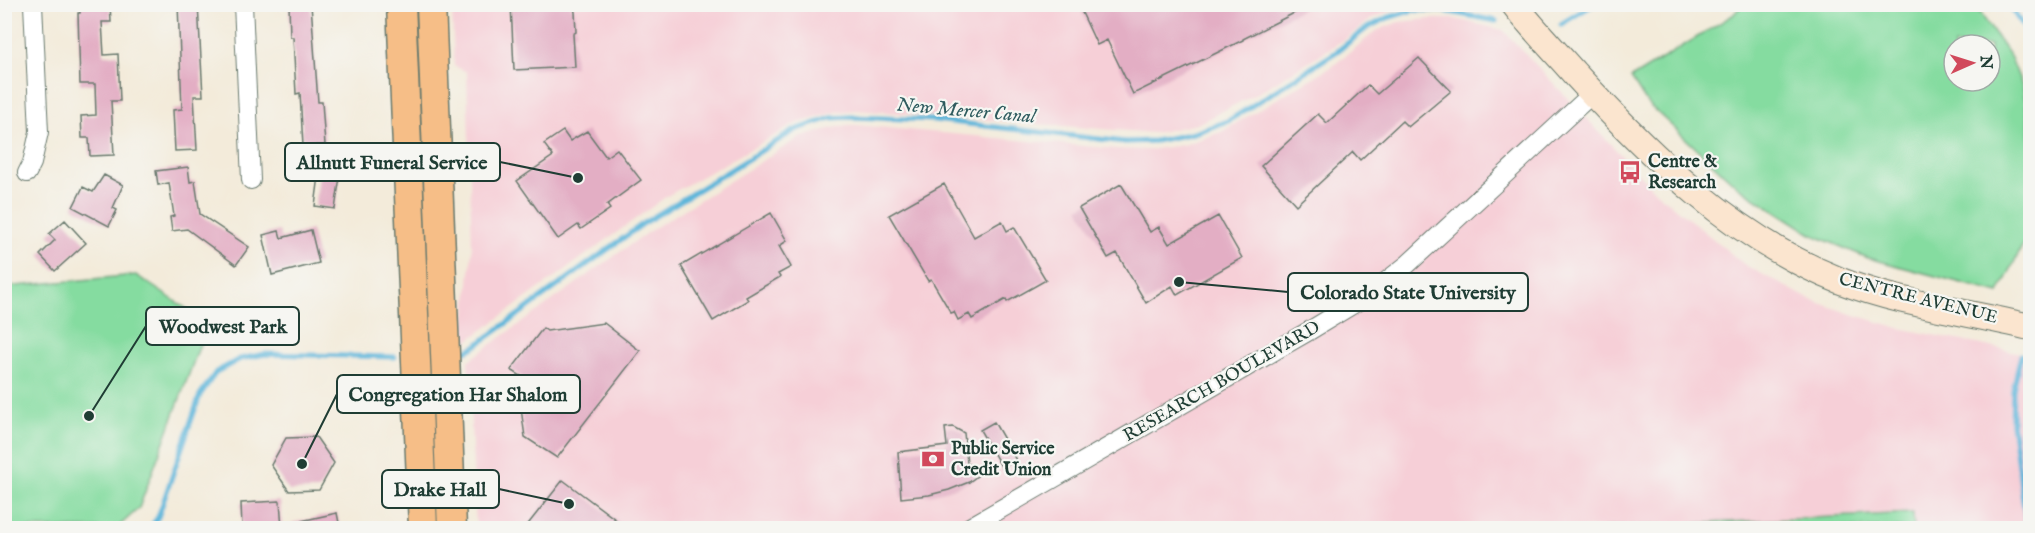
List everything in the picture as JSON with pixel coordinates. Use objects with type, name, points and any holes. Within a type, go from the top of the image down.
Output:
[{"type":"main road","points":[[401,4],[423,528]]},
{"type":"main road","points":[[431,4],[452,528]]},
{"type":"main road","points":[[417,393],[422,392],[430,396],[436,404],[442,418],[448,445]]},
{"type":"street","points":[[27,173],[32,163],[39,132],[33,4]]},
{"type":"street","points":[[243,4],[251,180]]},
{"type":"street","name":"CENTRE AVENUE","points":[[1514,4],[1627,130],[1736,225],[1775,249],[1858,287],[2031,327]]},
{"type":"street","name":"RESEARCH BOULEVARD","points":[[968,528],[1309,332],[1370,294],[1408,264],[1593,93]]},
{"type":"shaded area","points":[[452,5],[1420,5],[1393,10],[1373,18],[1345,39],[1256,94],[1197,124],[1154,133],[856,110],[836,112],[795,124],[667,196],[466,342],[465,324],[472,251],[467,72],[454,66]]},
{"type":"shaded area","points":[[1455,19],[1503,30],[1656,192],[1745,265],[1809,299],[1848,313],[1899,328],[2030,355],[2030,528],[476,528],[468,361],[648,232],[799,138],[832,128],[855,125],[1116,149],[1147,150],[1183,145],[1221,132],[1334,65],[1376,31],[1398,22]]},
{"type":"green space","points":[[1742,5],[1975,5],[1994,33],[1942,33],[1942,93],[2002,93],[2002,45],[2011,58],[2023,88],[2030,131],[2030,230],[1999,293],[1868,258],[1813,235],[1738,187],[1647,103],[1631,78],[1733,15]]},
{"type":"green space","points":[[136,275],[208,323],[139,508],[117,528],[5,528],[5,287]]},
{"type":"green space","points":[[1913,513],[1914,528],[1604,528]]},
{"type":"building","points":[[80,4],[110,4],[111,22],[102,22],[104,55],[118,54],[120,101],[111,101],[114,155],[90,156],[89,138],[82,138],[81,116],[96,115],[95,84],[80,84],[78,13],[80,13]]},
{"type":"building","points":[[178,4],[198,4],[203,96],[194,96],[197,150],[175,151],[173,110],[182,109]]},
{"type":"building","points":[[289,4],[311,4],[318,102],[322,102],[325,145],[303,146],[300,93],[296,94],[293,37],[290,37]]},
{"type":"building","points":[[511,4],[571,4],[575,12],[576,32],[573,34],[575,67],[514,70]]},
{"type":"building","points":[[1078,4],[1312,4],[1133,94],[1107,40],[1097,45]]},
{"type":"building","points":[[1419,58],[1451,91],[1408,127],[1402,121],[1360,160],[1353,152],[1296,205],[1261,166],[1318,114],[1327,123],[1368,85],[1377,94]]},
{"type":"building","points":[[563,131],[570,141],[587,131],[606,157],[617,149],[641,180],[607,205],[610,209],[581,229],[578,225],[558,239],[517,181],[553,156],[544,144]]},
{"type":"building","points":[[321,161],[342,164],[335,209],[315,206]]},
{"type":"building","points":[[188,167],[190,182],[195,181],[200,214],[249,247],[236,265],[187,229],[172,231],[170,217],[174,216],[169,183],[158,185],[156,171]]},
{"type":"building","points":[[104,175],[123,185],[113,208],[117,210],[109,226],[73,207],[83,187],[93,192]]},
{"type":"building","points":[[944,184],[974,237],[1002,221],[1007,231],[1014,227],[1046,280],[1007,302],[1006,299],[972,319],[969,314],[958,320],[954,312],[951,313],[931,279],[928,281],[889,215]]},
{"type":"building","points":[[1121,184],[1150,232],[1159,227],[1169,244],[1218,216],[1242,258],[1177,295],[1172,286],[1146,303],[1117,253],[1108,258],[1079,208]]},
{"type":"building","points":[[771,213],[787,241],[779,246],[791,267],[778,274],[780,277],[746,297],[748,300],[713,321],[681,266]]},
{"type":"building","points":[[65,220],[86,243],[55,271],[40,255],[55,240],[49,234]]},
{"type":"building","points":[[311,230],[319,263],[272,275],[263,235],[279,231],[281,238]]},
{"type":"building","points":[[604,323],[640,351],[557,458],[525,437],[519,394],[522,393],[521,376],[511,370],[543,328],[547,331]]},
{"type":"building","points":[[994,422],[1016,460],[1002,468],[980,430]]},
{"type":"building","name":"Public Service Credit Union","points":[[953,427],[964,433],[967,463],[981,473],[969,482],[949,490],[901,498],[898,452],[947,446],[945,428]]},
{"type":"building","points":[[316,437],[334,463],[319,490],[289,491],[271,465],[286,438]]},
{"type":"building","points":[[563,480],[627,528],[525,528]]},
{"type":"building","points":[[280,501],[282,528],[242,528],[241,503]]},
{"type":"building","points":[[337,513],[340,528],[293,528],[292,523]]},
{"type":"waterway","name":"New Mercer Canal","points":[[1561,24],[1594,4]]},
{"type":"waterway","points":[[2008,4],[2030,36]]},
{"type":"waterway","name":"New Mercer Canal","points":[[466,351],[644,223],[795,130],[831,118],[934,120],[1125,142],[1155,141],[1194,133],[1228,121],[1336,52],[1367,28],[1387,18],[1413,10],[1445,11],[1496,21]]},
{"type":"waterway","name":"New Mercer Canal","points":[[150,528],[158,517],[200,395],[216,372],[240,359],[265,354],[395,357]]},
{"type":"waterway","points":[[2021,355],[2013,390],[2012,423],[2027,528]]},
{"type":"place","name":"Centre & Research","points":[[1630,172]]},
{"type":"place","name":"Allnutt Funeral Service","points":[[578,178]]},
{"type":"place","name":"Colorado State University","points":[[1179,282]]},
{"type":"place","name":"Woodwest Park","points":[[89,416]]},
{"type":"place","name":"Public Service Credit Union","points":[[933,459]]},
{"type":"place","name":"Congregation Har Shalom","points":[[302,464]]},
{"type":"place","name":"Drake Hall","points":[[569,504]]}]
